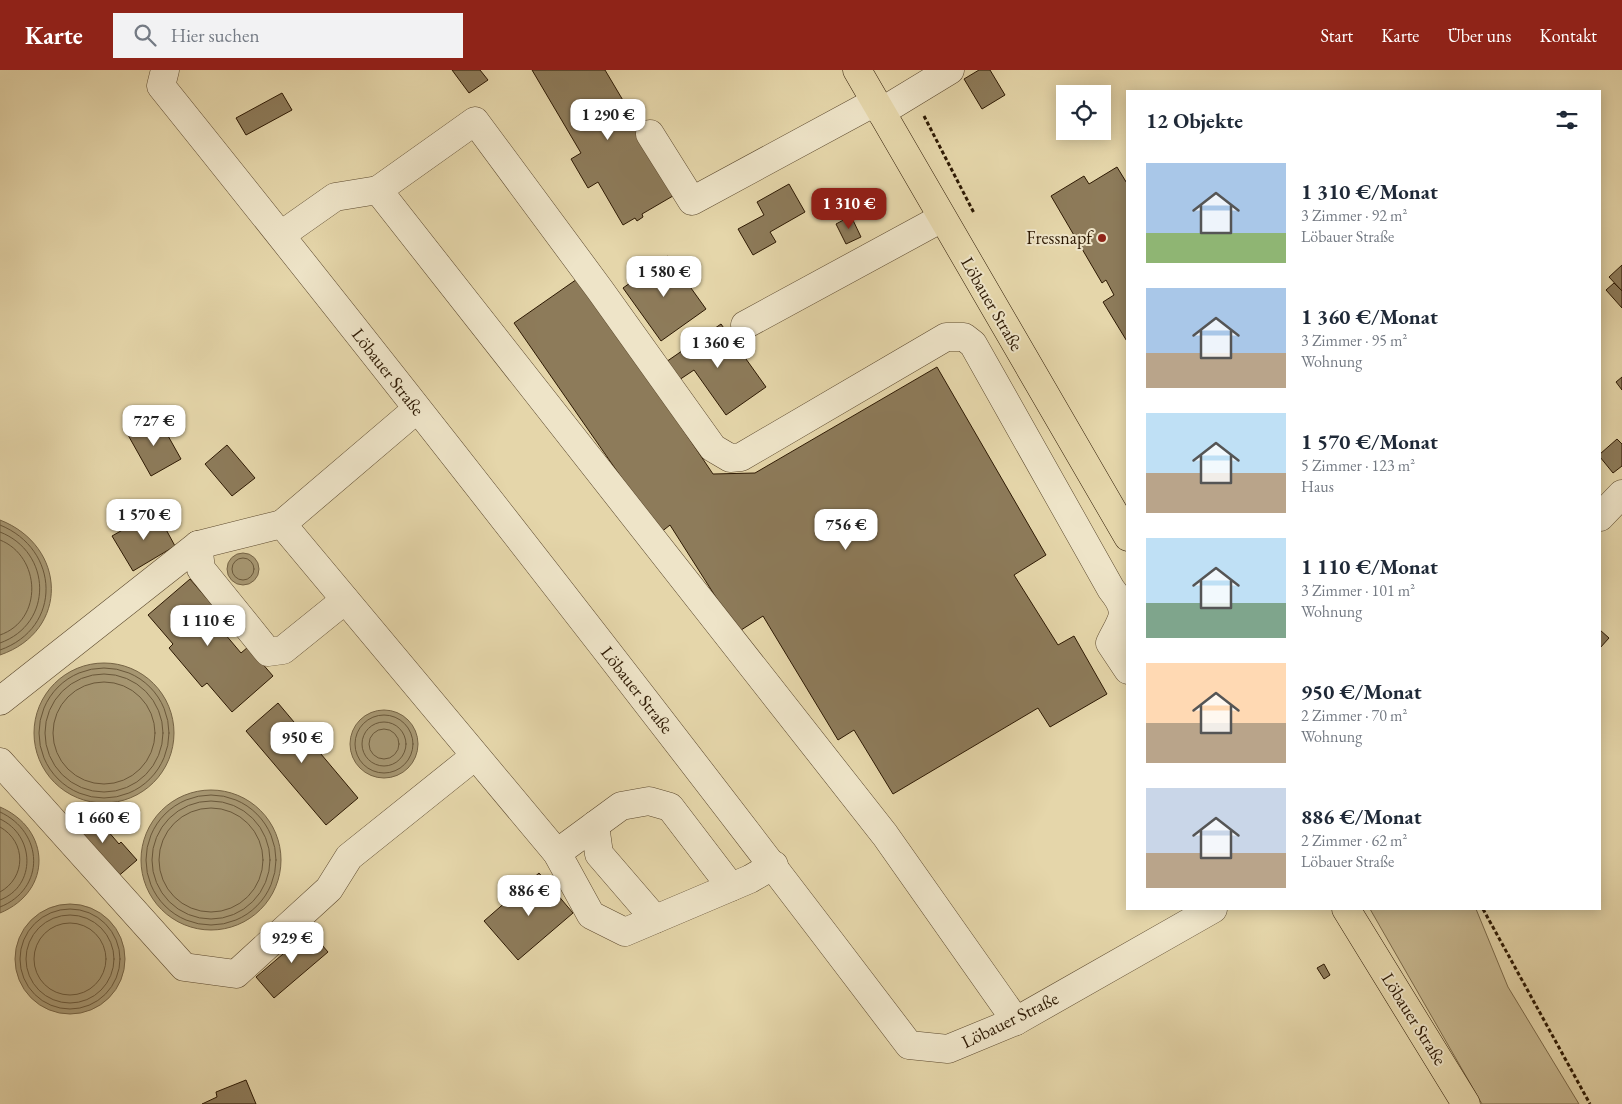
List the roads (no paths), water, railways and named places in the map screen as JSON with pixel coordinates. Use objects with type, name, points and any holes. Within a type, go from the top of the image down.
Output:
[{"type":"main road","name":"Löbauer Straße","points":[[861,72],[878,107],[1126,534]]},
{"type":"main road","name":"Löbauer Straße","points":[[1347,910],[1466,1104]]},
{"type":"street","name":"Löbauer Straße","points":[[165,70],[161,86],[417,409],[774,866],[909,1045],[948,1049],[1016,1021],[1211,910]]},
{"type":"street","points":[[650,134],[692,201],[950,70]]},
{"type":"street","points":[[280,235],[335,197],[378,190],[475,122],[600,290],[712,448],[730,458],[741,456],[946,337],[964,337],[973,344],[1111,588],[1122,603],[1122,621],[1110,643],[1126,667]]},
{"type":"street","points":[[378,190],[884,835],[1016,1021]]},
{"type":"street","points":[[744,325],[942,218]]},
{"type":"street","points":[[0,700],[198,545],[282,524],[417,409]]},
{"type":"street","points":[[1601,516],[1622,494]]},
{"type":"street","points":[[282,524],[557,853],[591,915],[625,932],[731,887],[774,866]]},
{"type":"street","points":[[198,545],[201,569],[268,652],[283,650],[346,600]]},
{"type":"street","points":[[0,762],[184,967],[236,974],[329,889],[349,857],[475,756]]},
{"type":"street","points":[[557,853],[621,806],[649,801],[670,807],[731,887]]},
{"type":"street","points":[[595,825],[599,854],[655,919]]},
{"type":"water","points":[[0,520],[22,532],[38,549],[48,568],[51,588],[48,609],[39,627],[23,643],[0,655]]},
{"type":"water","points":[[243,553],[249,554],[254,558],[258,563],[258,575],[254,580],[249,584],[243,585],[237,584],[232,580],[228,575],[227,569],[228,563],[232,558],[237,554]]},
{"type":"water","points":[[104,663],[118,664],[131,668],[154,683],[169,706],[173,719],[173,747],[169,760],[154,783],[131,798],[118,802],[104,803],[90,802],[77,798],[54,783],[39,760],[35,747],[34,733],[35,719],[39,706],[54,683],[77,668],[90,664]]},
{"type":"water","points":[[384,710],[397,713],[408,720],[415,731],[418,744],[415,757],[408,768],[397,775],[384,778],[371,775],[360,768],[353,757],[350,744],[353,731],[360,720],[371,713]]},
{"type":"water","points":[[211,790],[225,791],[238,795],[261,810],[276,833],[280,846],[280,874],[276,887],[261,910],[238,925],[225,929],[211,930],[197,929],[184,925],[161,910],[146,887],[142,874],[141,860],[142,846],[146,833],[161,810],[184,795],[197,791]]},
{"type":"water","points":[[0,807],[17,817],[29,830],[36,844],[39,860],[37,876],[30,890],[17,903],[0,913]]},
{"type":"water","points":[[70,904],[91,908],[109,920],[121,938],[125,959],[121,980],[109,998],[91,1010],[70,1014],[49,1010],[31,998],[19,980],[15,959],[19,938],[31,920],[49,908]]},
{"type":"place","name":"Fressnapf","points":[[1102,238]]}]
